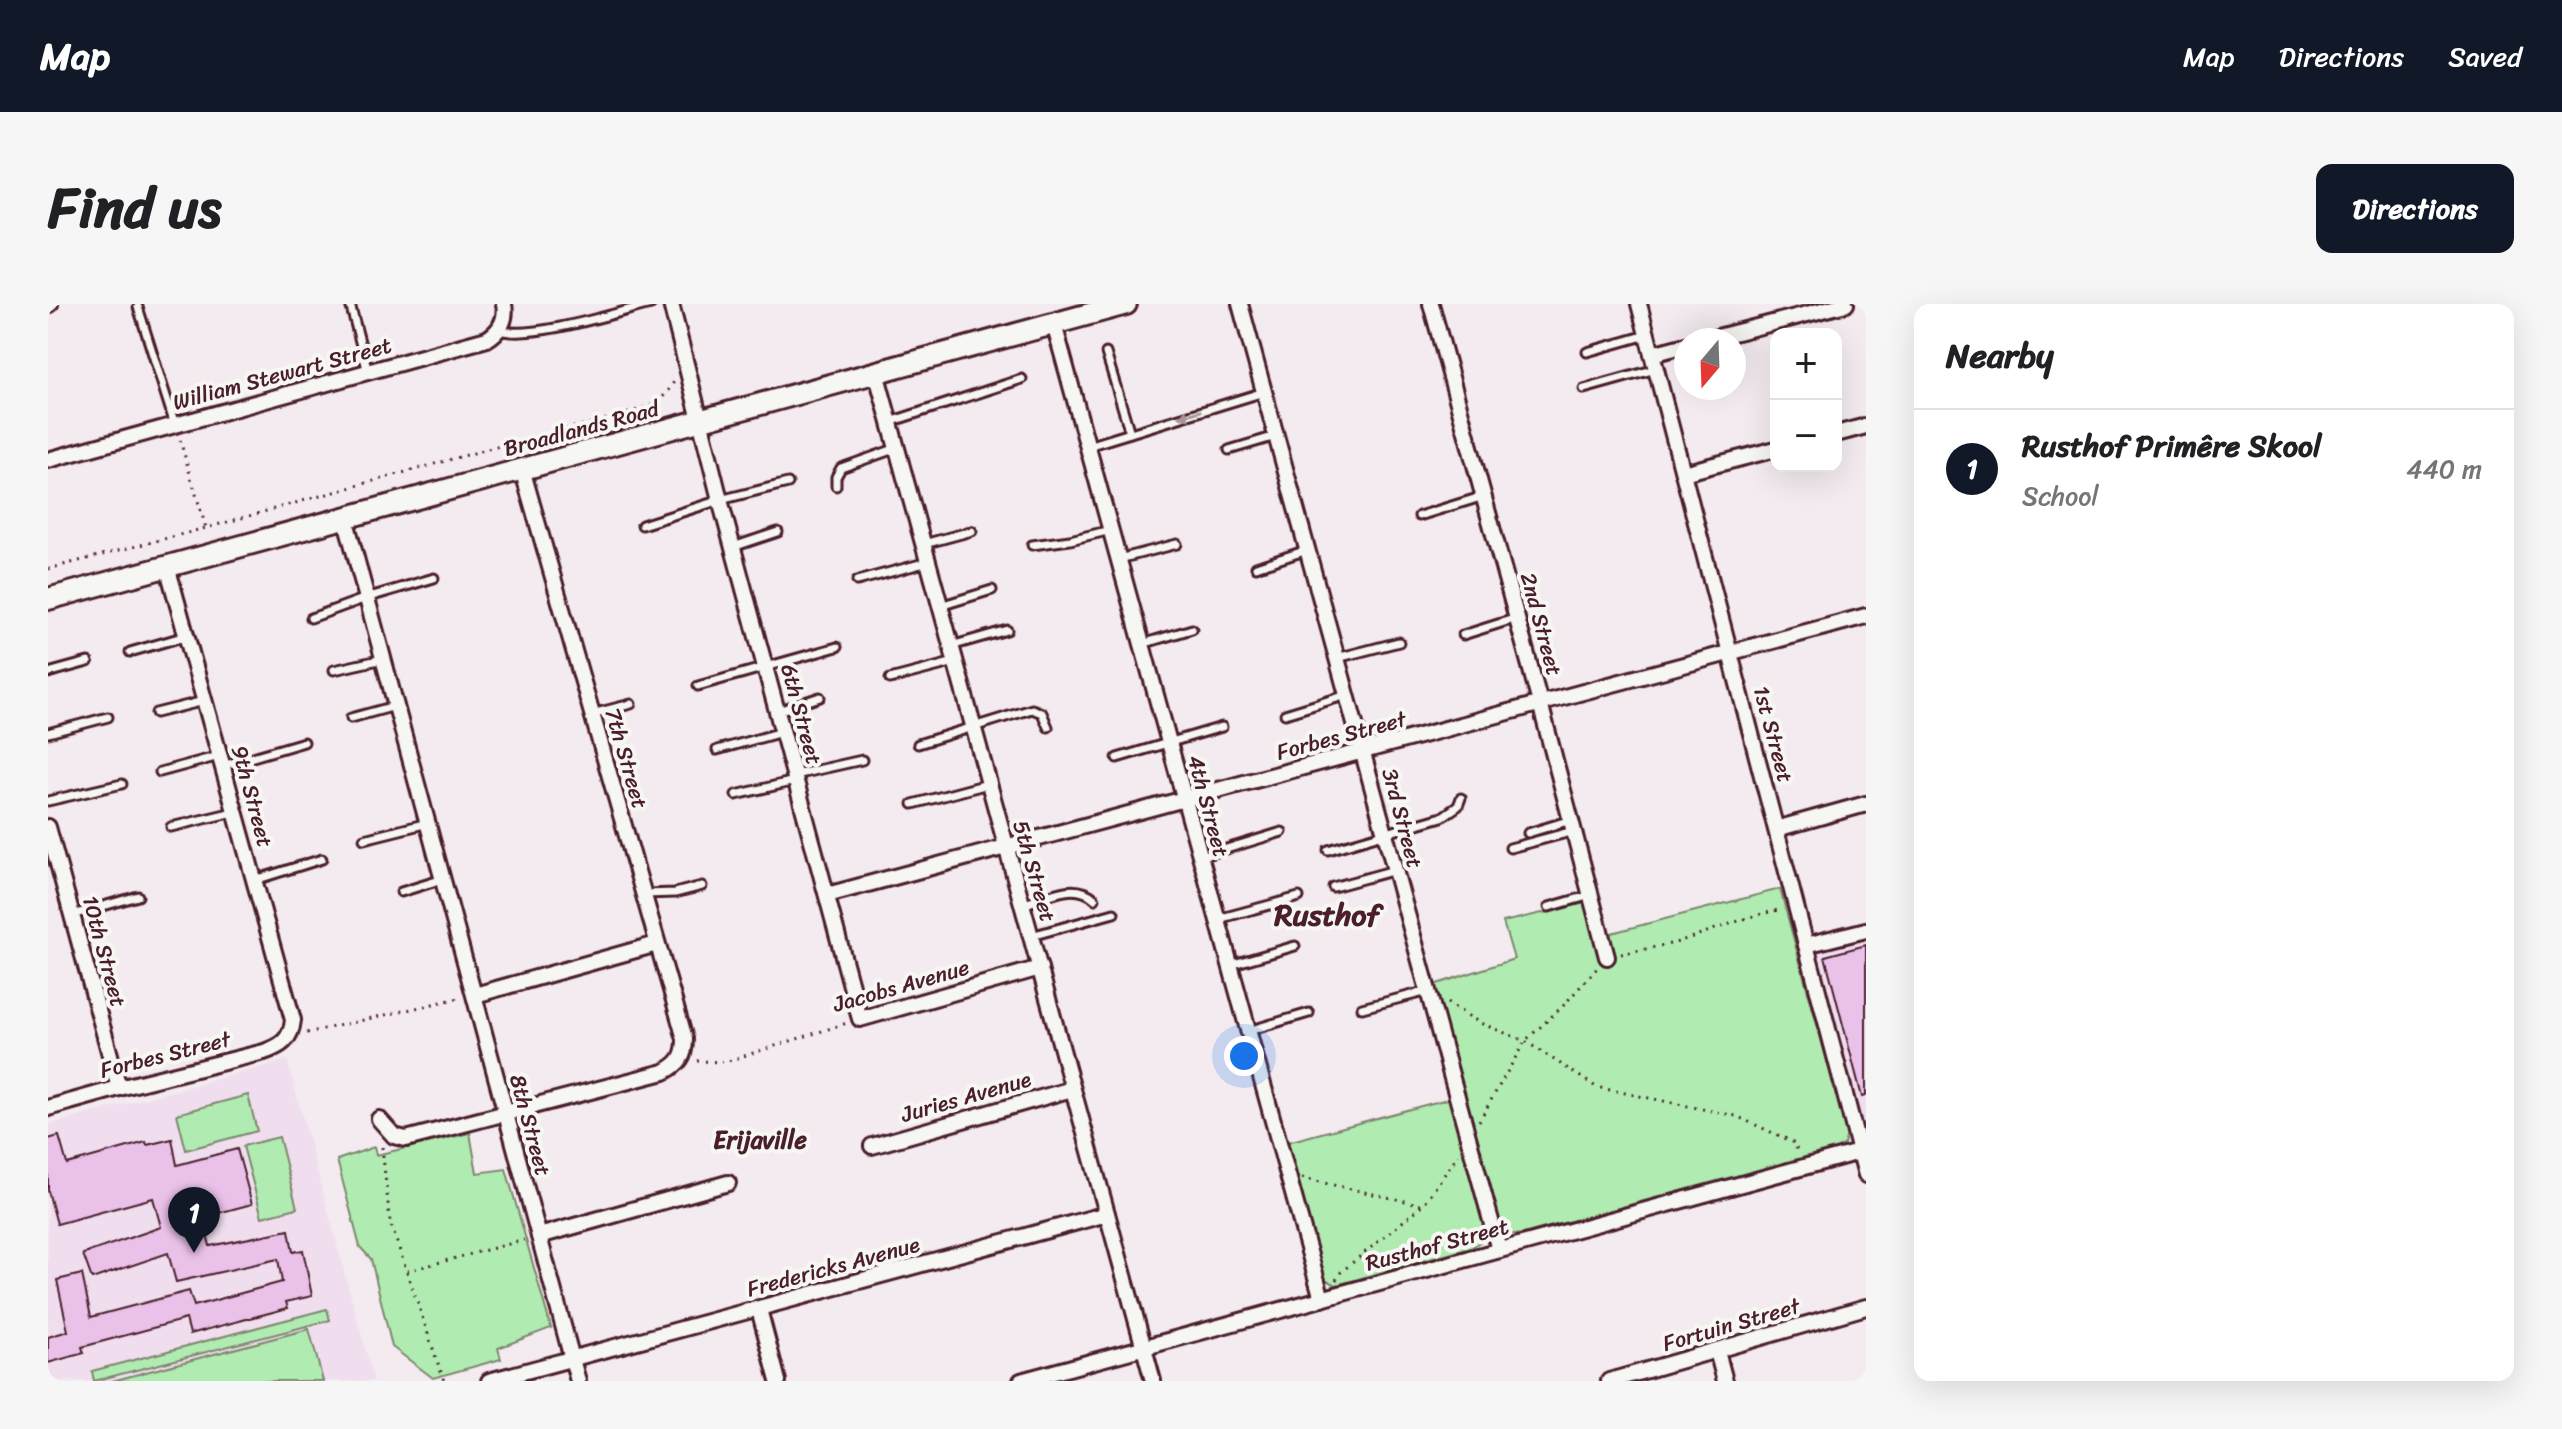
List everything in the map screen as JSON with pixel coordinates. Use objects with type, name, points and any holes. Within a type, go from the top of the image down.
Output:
[{"type":"main road","name":"Broadlands Road","points":[[48,599],[1126,304]]},
{"type":"street","points":[[499,330],[505,315],[504,304]]},
{"type":"street","name":"6th Street","points":[[671,304],[720,500],[860,1019]]},
{"type":"street","name":"3rd Street","points":[[1240,304],[1499,1250]]},
{"type":"street","name":"2nd Street","points":[[1431,304],[1607,957]]},
{"type":"street","name":"1st Street","points":[[1639,304],[1806,945],[1863,1151],[1866,1175]]},
{"type":"street","points":[[1746,329],[1837,305]]},
{"type":"street","name":"4th Street","points":[[1054,324],[1322,1299]]},
{"type":"street","name":"William Stewart Street","points":[[48,460],[487,339],[499,330]]},
{"type":"street","points":[[1652,354],[1674,348]]},
{"type":"street","name":"5th Street","points":[[876,372],[1153,1381]]},
{"type":"street","points":[[1842,432],[1866,426]]},
{"type":"street","points":[[1683,473],[1770,451]]},
{"type":"street","name":"7th Street","points":[[522,469],[685,1039],[681,1059]]},
{"type":"street","name":"8th Street","points":[[345,517],[578,1381]]},
{"type":"street","name":"9th Street","points":[[167,566],[293,1020],[289,1037]]},
{"type":"street","name":"Forbes Street","points":[[827,895],[1866,616]]},
{"type":"street","points":[[1776,829],[1866,804]]},
{"type":"street","name":"10th Street","points":[[48,827],[119,1088]]},
{"type":"street","points":[[1806,945],[1866,930]]},
{"type":"street","points":[[475,995],[657,944]]},
{"type":"street","name":"Jacobs Avenue","points":[[860,1019],[1040,968]]},
{"type":"street","name":"Forbes Street","points":[[48,1108],[264,1052],[277,1047],[289,1037]]},
{"type":"street","points":[[379,1119],[394,1136],[406,1139],[664,1072],[681,1059]]},
{"type":"street","name":"Juries Avenue","points":[[872,1146],[1072,1089]]},
{"type":"street","name":"Rusthof Street","points":[[1021,1381],[1863,1151]]},
{"type":"street","points":[[539,1236],[728,1183]]},
{"type":"street","name":"Fredericks Avenue","points":[[489,1381],[1107,1214]]},
{"type":"street","name":"Fortuin Street","points":[[1609,1381],[1866,1307]]},
{"type":"street","points":[[759,1309],[778,1381]]},
{"type":"street","points":[[1717,1351],[1725,1381]]},
{"type":"lane","points":[[350,304],[368,372]]},
{"type":"lane","points":[[499,330],[534,332],[651,304]]},
{"type":"lane","points":[[138,307],[175,425]]},
{"type":"lane","points":[[1587,352],[1647,335]]},
{"type":"lane","points":[[1106,353],[1130,433]]},
{"type":"lane","points":[[1584,389],[1656,369]]},
{"type":"lane","points":[[890,422],[1022,379]]},
{"type":"lane","points":[[1088,446],[1264,392]]},
{"type":"lane","points":[[1229,450],[1276,436]]},
{"type":"lane","points":[[836,486],[836,477],[841,468],[897,448]]},
{"type":"lane","points":[[642,525],[720,500],[788,483]]},
{"type":"lane","points":[[1419,516],[1484,496]]},
{"type":"lane","points":[[1032,545],[1111,530]]},
{"type":"lane","points":[[923,544],[972,531]]},
{"type":"lane","points":[[733,547],[778,532]]},
{"type":"lane","points":[[1119,559],[1177,544]]},
{"type":"lane","points":[[1256,567],[1307,550]]},
{"type":"lane","points":[[857,581],[928,562]]},
{"type":"lane","points":[[311,618],[434,578]]},
{"type":"lane","points":[[940,606],[992,590]]},
{"type":"lane","points":[[1463,635],[1517,618]]},
{"type":"lane","points":[[1142,644],[1192,629]]},
{"type":"lane","points":[[951,646],[1007,630]]},
{"type":"lane","points":[[130,652],[186,636]]},
{"type":"lane","points":[[1337,658],[1399,642]]},
{"type":"lane","points":[[698,686],[837,647]]},
{"type":"lane","points":[[334,670],[383,659]]},
{"type":"lane","points":[[48,673],[88,662]]},
{"type":"lane","points":[[890,679],[955,662]]},
{"type":"lane","points":[[1285,714],[1347,695]]},
{"type":"lane","points":[[778,711],[820,697]]},
{"type":"lane","points":[[156,713],[204,701]]},
{"type":"lane","points":[[592,714],[631,704]]},
{"type":"lane","points":[[351,718],[395,706]]},
{"type":"lane","points":[[918,744],[1032,709],[1042,713],[1048,727]]},
{"type":"lane","points":[[48,733],[108,717]]},
{"type":"lane","points":[[1117,758],[1222,727]]},
{"type":"lane","points":[[717,750],[784,732]]},
{"type":"lane","points":[[160,772],[304,742]]},
{"type":"lane","points":[[736,795],[862,760]]},
{"type":"lane","points":[[48,801],[122,784]]},
{"type":"lane","points":[[913,804],[988,784]]},
{"type":"lane","points":[[1328,850],[1442,817],[1458,806],[1461,798]]},
{"type":"lane","points":[[171,827],[234,812]]},
{"type":"lane","points":[[364,839],[428,823]]},
{"type":"lane","points":[[1528,833],[1572,825]]},
{"type":"lane","points":[[1510,848],[1572,825]]},
{"type":"lane","points":[[1200,857],[1282,832]]},
{"type":"lane","points":[[253,881],[322,859]]},
{"type":"lane","points":[[1333,887],[1395,870]]},
{"type":"lane","points":[[401,892],[443,879]]},
{"type":"lane","points":[[643,895],[675,893],[702,886]]},
{"type":"lane","points":[[1022,905],[1075,889],[1085,891],[1095,899]]},
{"type":"lane","points":[[1549,907],[1591,895]]},
{"type":"lane","points":[[72,915],[138,896]]},
{"type":"lane","points":[[1218,919],[1299,897]]},
{"type":"lane","points":[[1031,936],[1114,913]]},
{"type":"lane","points":[[1230,965],[1295,946]]},
{"type":"lane","points":[[1362,1008],[1428,991]]},
{"type":"lane","points":[[1248,1031],[1309,1013]]},
{"type":"path","points":[[48,569],[623,415],[655,404],[667,393],[686,363]]},
{"type":"path","points":[[175,425],[206,528]]},
{"type":"path","points":[[1607,957],[1675,943],[1796,905]]},
{"type":"path","points":[[1428,991],[1480,1023],[1525,1041],[1596,1087],[1736,1116],[1795,1143],[1801,1168]]},
{"type":"path","points":[[289,1037],[475,995]]},
{"type":"path","name":"Jacobs Avenue","points":[[681,1059],[725,1062],[860,1019]]},
{"type":"path","points":[[379,1119],[390,1222],[444,1381]]},
{"type":"path","points":[[1288,1175],[1423,1205]]},
{"type":"path","points":[[407,1271],[539,1236]]},
{"type":"shaded area","points":[[1866,931],[1866,1151],[1807,946]]},
{"type":"shaded area","points":[[287,1060],[374,1381],[48,1381],[48,1125]]},
{"type":"green space","points":[[1780,889],[1847,1135],[1844,1144],[1523,1234],[1506,1231],[1499,1223],[1434,985],[1514,959],[1503,922],[1586,903],[1596,937]]},
{"type":"green space","points":[[248,1095],[257,1131],[186,1150],[177,1114]]},
{"type":"green space","points":[[1451,1098],[1485,1227],[1481,1241],[1471,1248],[1336,1285],[1325,1279],[1288,1142]]},
{"type":"green space","points":[[470,1133],[477,1173],[506,1169],[551,1328],[498,1348],[501,1359],[433,1378],[392,1347],[371,1259],[360,1247],[337,1160],[374,1147],[376,1155]]},
{"type":"green space","points":[[279,1137],[297,1208],[262,1217],[243,1146]]},
{"type":"green space","points":[[327,1309],[330,1320],[94,1381],[92,1371]]},
{"type":"green space","points":[[309,1329],[323,1381],[112,1381]]},
{"type":"building","points":[[1866,945],[1866,1096],[1862,1097],[1825,956]]},
{"type":"building","points":[[59,1136],[67,1164],[146,1142],[147,1145],[172,1139],[177,1165],[237,1149],[252,1204],[203,1217],[210,1246],[289,1230],[293,1252],[303,1250],[312,1296],[286,1302],[288,1308],[190,1334],[186,1319],[82,1347],[84,1353],[48,1363],[48,1337],[68,1331],[57,1280],[82,1274],[91,1317],[189,1291],[194,1306],[282,1282],[278,1259],[176,1282],[168,1253],[92,1279],[83,1254],[161,1227],[153,1198],[57,1224],[48,1191],[48,1139]]},
{"type":"place","name":"Rusthof Primêre Skool","points":[[194,1253]]},
{"type":"district","name":"Rusthof","points":[[1327,915]]},
{"type":"district","name":"Erijaville","points":[[760,1140]]}]
